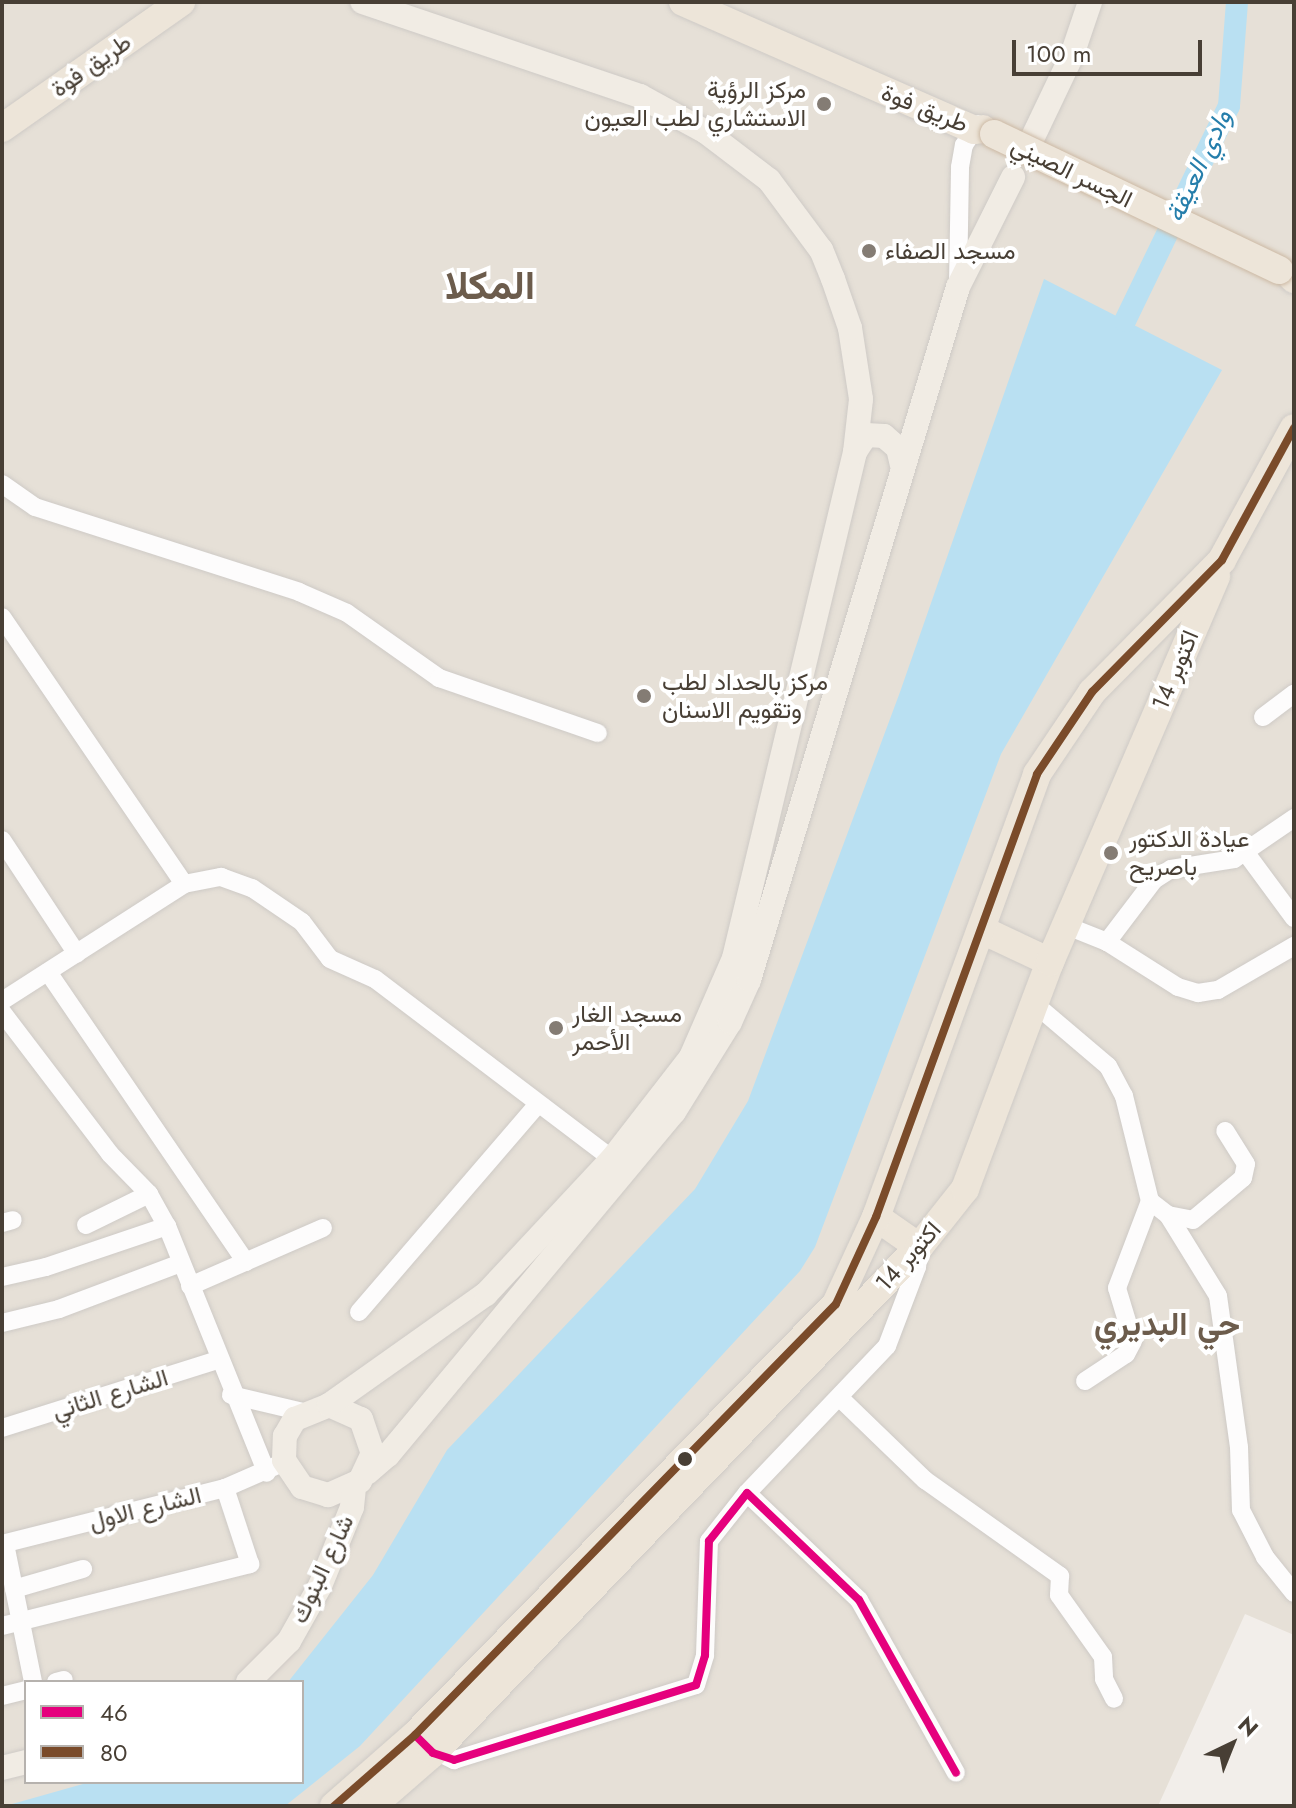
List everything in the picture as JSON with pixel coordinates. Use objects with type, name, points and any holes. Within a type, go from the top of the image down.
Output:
[{"type":"highway","name":"طريق فوة","points":[[2,111],[155,2]]},
{"type":"highway","name":"طريق فوة","points":[[2,128],[181,2]]},
{"type":"highway","name":"طريق فوة","points":[[683,2],[982,129]]},
{"type":"highway","name":"طريق فوة","points":[[714,2],[982,129]]},
{"type":"highway","name":"الجسر الصيني","points":[[982,129],[1290,276]]},
{"type":"highway","points":[[334,1806],[424,1744],[836,1304],[876,1217],[1037,774],[1092,692],[1222,560],[1293,431]]},
{"type":"highway","name":"14 اكتوبر","points":[[387,1801],[424,1744],[919,1247],[965,1189],[1050,962],[1222,560]]},
{"type":"highway","points":[[982,930],[1050,962]]},
{"type":"highway","points":[[876,1217],[919,1247]]},
{"type":"main road","points":[[362,2],[640,96],[706,132],[769,180],[821,250],[850,328],[861,399],[855,452],[734,958],[691,1057],[612,1159],[486,1294],[329,1405],[303,1412],[285,1436],[275,1466],[315,1493],[328,1495],[360,1481],[388,1455],[674,1112],[730,1022],[749,980],[915,419],[958,287],[1013,177]]},
{"type":"main road","points":[[1032,139],[1072,55],[1090,2]]},
{"type":"main road","points":[[861,399],[880,426],[900,429],[915,419]]},
{"type":"main road","points":[[855,452],[866,435],[884,436],[898,448],[902,466]]},
{"type":"main road","points":[[329,1405],[352,1412],[368,1429],[373,1453],[360,1481]]},
{"type":"main road","name":"شارع البنوك","points":[[250,1680],[289,1641],[320,1586],[360,1481]]},
{"type":"main road","points":[[2,1768],[24,1762]]},
{"type":"street","points":[[958,287],[960,167],[982,129]]},
{"type":"street","points":[[4,492],[138,544],[218,562],[299,592],[347,613],[439,678],[598,733]]},
{"type":"street","points":[[2,617],[184,884]]},
{"type":"street","points":[[1263,717],[1294,694]]},
{"type":"street","points":[[1107,942],[1154,880],[1171,869],[1246,853],[1294,818]]},
{"type":"street","points":[[2,840],[77,954]]},
{"type":"street","points":[[1246,853],[1294,918]]},
{"type":"street","points":[[275,1466],[231,1395],[167,1226],[149,1194],[110,1154],[3,1000],[184,884],[221,877],[252,888],[302,922],[330,959],[375,979],[612,1159]]},
{"type":"street","points":[[1067,926],[1107,942],[1178,987],[1198,993],[1218,990],[1294,946]]},
{"type":"street","points":[[48,972],[246,1262]]},
{"type":"street","points":[[1036,1005],[1108,1066],[1124,1096],[1150,1201],[1117,1288],[1133,1341],[1126,1354],[1085,1381]]},
{"type":"street","points":[[359,1312],[537,1105]]},
{"type":"street","points":[[1168,1215],[1193,1220],[1243,1178],[1246,1164],[1225,1131]]},
{"type":"street","points":[[86,1225],[149,1194]]},
{"type":"street","points":[[1150,1201],[1168,1215],[1218,1296],[1239,1447],[1241,1510],[1265,1557],[1294,1593]]},
{"type":"street","points":[[2,1277],[167,1226]]},
{"type":"street","points":[[190,1286],[323,1228]]},
{"type":"street","points":[[424,1744],[454,1760],[696,1685],[705,1655],[709,1541],[747,1493],[887,1346],[898,1326],[919,1247]]},
{"type":"street","points":[[2,1323],[59,1309],[181,1263]]},
{"type":"street","name":"الشارع الثاني","points":[[2,1428],[218,1360]]},
{"type":"street","points":[[231,1395],[303,1412]]},
{"type":"street","points":[[840,1398],[925,1480],[1060,1576],[1059,1595],[1103,1657],[1104,1679],[1114,1699]]},
{"type":"street","name":"الشارع الاول","points":[[3,1544],[225,1488],[275,1466]]},
{"type":"street","points":[[2,1626],[250,1564],[225,1488]]},
{"type":"street","points":[[747,1493],[859,1600],[956,1773]]},
{"type":"street","points":[[3,1544],[33,1680]]},
{"type":"street","points":[[14,1589],[83,1569]]},
{"type":"street","points":[[2,1696],[24,1690]]},
{"type":"shaded area","name":"المكلا","points":[[2,2],[1294,2],[1294,1635],[1245,1614],[1158,1806],[2,1806]]},
{"type":"water","points":[[1044,279],[1222,370],[1001,754],[815,1247],[800,1271],[360,1746],[285,1806],[5,1806],[83,1784],[304,1784],[304,1680],[290,1680],[373,1575],[447,1450],[695,1189],[748,1101],[900,692]]},
{"type":"waterway","name":"وادي العيقة","points":[[1125,321],[1229,106],[1237,2]]},
{"type":"transit line","name":"80","points":[[334,1806],[415,1735],[836,1304],[876,1217],[1037,774],[1092,692],[1222,560],[1294,428]]},
{"type":"transit line","name":"46","points":[[415,1735],[433,1753],[454,1760],[696,1685],[705,1655],[709,1541],[747,1493],[859,1600],[956,1773]]},
{"type":"place","name":"مركز الرؤية الاستشاري لطب العيون","points":[[824,104]]},
{"type":"place","name":"مسجد الصفاء","points":[[869,251]]},
{"type":"place","name":"مركز بالحداد لطب وتقويم الاسنان","points":[[644,696]]},
{"type":"place","name":"عيادة الدكتور باصريح","points":[[1111,853]]},
{"type":"place","name":"مسجد الغار الأحمر","points":[[556,1028]]},
{"type":"district","name":"المكلا","points":[[490,285]]},
{"type":"district","name":"حي البديري","points":[[1167,1324]]}]
